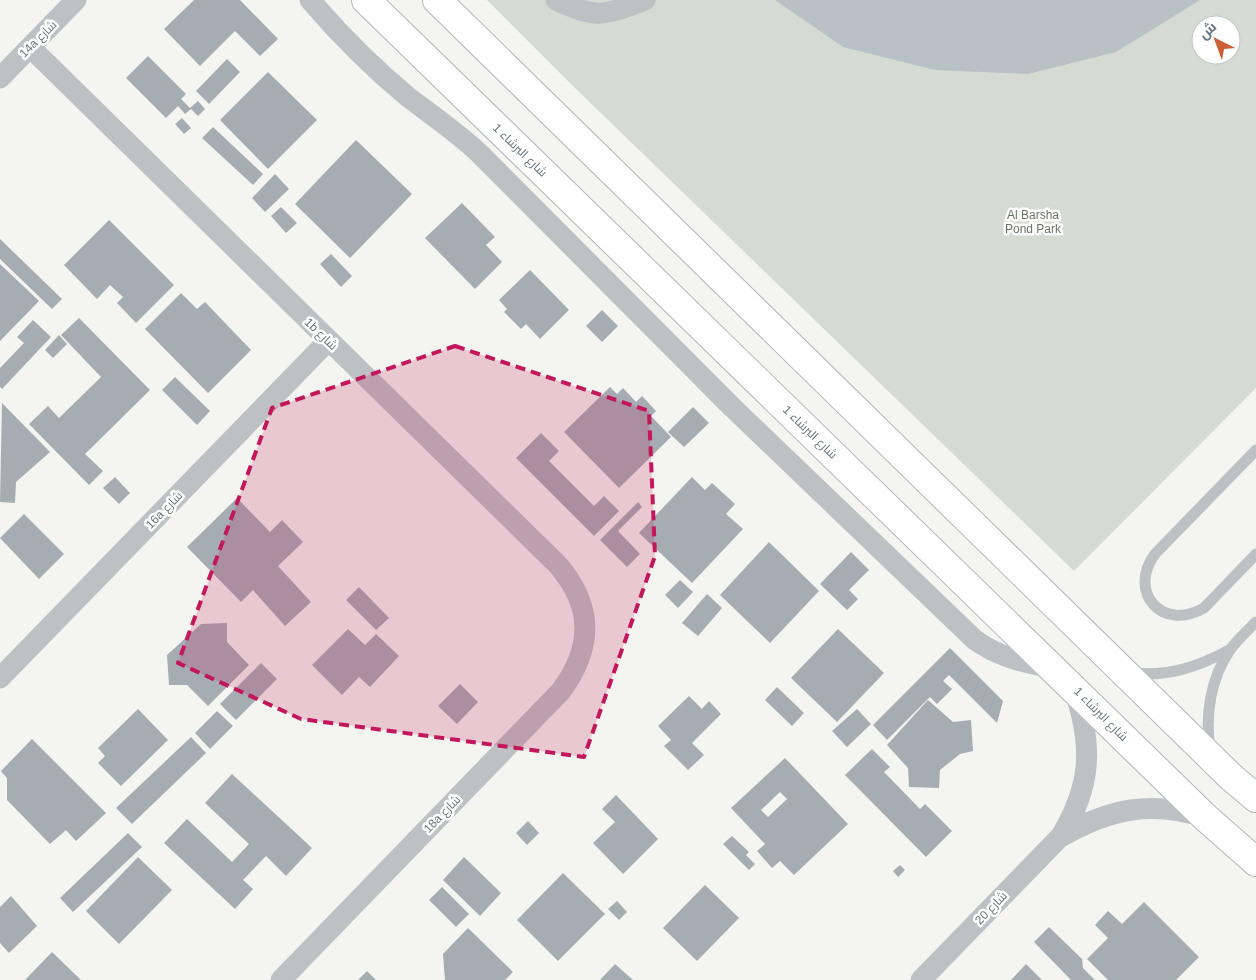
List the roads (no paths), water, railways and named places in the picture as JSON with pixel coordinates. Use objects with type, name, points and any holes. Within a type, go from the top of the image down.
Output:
[{"type":"street","name":"14a شارع","points":[[0,78],[76,0]]},
{"type":"street","points":[[310,0],[332,25],[382,74],[456,132],[480,154],[732,407],[975,640],[1002,656],[1054,668]]},
{"type":"street","name":"شارع البرشاء 1","points":[[366,0],[1205,817],[1256,862]]},
{"type":"street","points":[[437,0],[1256,798]]},
{"type":"street","points":[[556,0],[576,9],[598,15],[619,10],[645,0]]},
{"type":"street","name":"1b شارع","points":[[30,47],[557,564],[570,579],[579,596],[584,616],[585,636]]},
{"type":"street","name":"16a شارع","points":[[0,678],[328,341]]},
{"type":"street","name":"18a شارع","points":[[281,980],[561,690],[573,674],[581,656],[585,636]]},
{"type":"street","name":"شارع 20","points":[[922,980],[1061,836],[1082,797],[1086,775],[1085,730],[1073,687]]},
{"type":"street","name":"شارع 20","points":[[1061,836],[1084,824],[1125,810],[1165,808],[1205,817]]},
{"type":"lane","points":[[1256,450],[1155,554],[1145,573],[1144,585],[1147,595],[1158,608],[1172,616],[1183,617],[1194,614],[1204,608],[1256,554]]},
{"type":"lane","points":[[1210,755],[1208,736],[1210,700],[1221,665],[1230,649],[1256,622]]},
{"type":"lane","points":[[1125,672],[1143,674],[1180,671],[1198,666],[1230,649]]},
{"type":"park label","name":"Al Barsha Pond Park","points":[[1033,222]]}]
